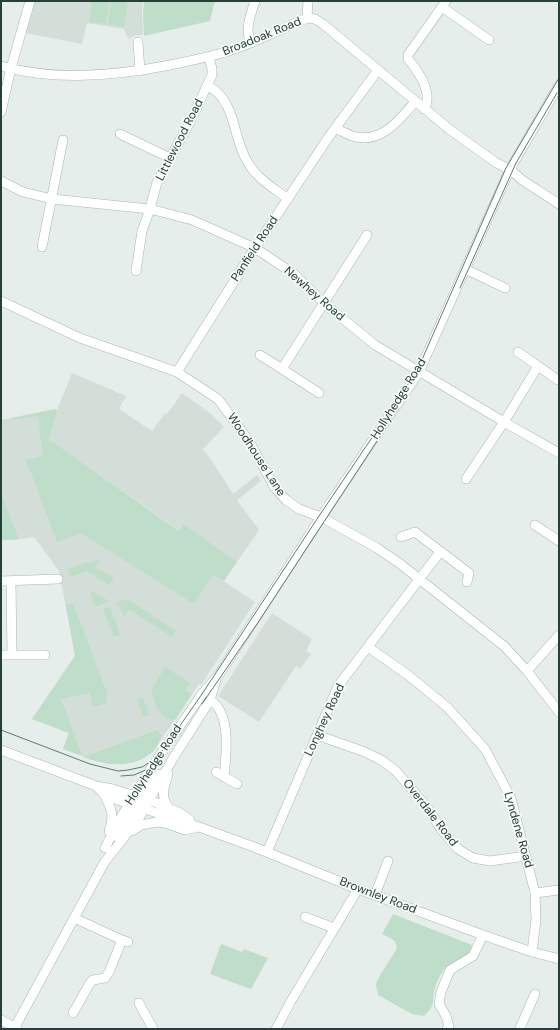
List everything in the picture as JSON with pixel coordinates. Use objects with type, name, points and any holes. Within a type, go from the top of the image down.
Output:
[{"type":"street","points":[[1,112],[11,68],[30,1]]},
{"type":"street","points":[[251,43],[248,38],[248,27],[255,1]]},
{"type":"street","points":[[307,18],[308,1]]},
{"type":"street","points":[[424,109],[427,102],[423,81],[419,72],[408,60],[408,55],[444,4],[489,40]]},
{"type":"street","name":"Broadoak Road","points":[[1,66],[27,72],[69,76],[140,71],[209,57],[251,43],[307,18],[312,18],[318,21],[415,102],[479,151],[495,162],[510,169],[522,180],[559,204]]},
{"type":"street","points":[[138,42],[140,71]]},
{"type":"street","name":"Littlewood Road","points":[[136,271],[142,231],[150,209],[157,182],[208,86],[212,75],[209,57]]},
{"type":"street","name":"Panfield Road","points":[[177,372],[288,198],[335,128],[378,70]]},
{"type":"street","name":"Hollyhedge Road","points":[[105,856],[127,836],[151,768],[198,700],[218,675],[321,517],[419,372],[510,169],[559,85]]},
{"type":"street","points":[[208,86],[218,93],[230,110],[236,128],[239,145],[248,163],[260,179],[288,198]]},
{"type":"street","points":[[335,128],[353,136],[368,138],[381,134],[392,127],[415,102]]},
{"type":"street","points":[[120,134],[170,158]]},
{"type":"street","points":[[42,247],[63,140]]},
{"type":"street","name":"Newhey Road","points":[[1,181],[23,192],[52,199],[150,209],[192,220],[255,248],[294,274],[324,304],[375,345],[559,453]]},
{"type":"street","points":[[282,369],[367,236]]},
{"type":"street","points":[[465,270],[505,288]]},
{"type":"street","name":"Woodhouse Lane","points":[[1,301],[80,338],[177,372],[218,399],[249,441],[275,488],[286,500],[299,509],[321,517],[377,548],[398,563],[504,646],[527,671],[559,712]]},
{"type":"street","points":[[518,352],[558,380]]},
{"type":"street","points":[[260,355],[319,393]]},
{"type":"street","points":[[466,479],[504,422],[538,366]]},
{"type":"street","points":[[535,525],[559,541]]},
{"type":"street","points":[[401,537],[415,532],[469,574],[467,582]]},
{"type":"street","name":"Longhey Road","points":[[267,852],[338,686],[440,552]]},
{"type":"street","points":[[1,581],[58,579]]},
{"type":"street","points":[[11,581],[12,655]]},
{"type":"street","points":[[527,671],[559,635]]},
{"type":"street","name":"Lyndene Road","points":[[368,647],[408,675],[447,707],[485,749],[511,798],[535,893],[536,920],[532,952]]},
{"type":"street","points":[[1,655],[45,655]]},
{"type":"street","name":"Hollyhedge Road","points":[[172,760],[210,700],[218,675]]},
{"type":"street","points":[[210,700],[218,709],[224,722],[227,745],[220,775],[237,784]]},
{"type":"street","name":"Overdale Road","points":[[317,734],[365,752],[381,760],[395,770],[427,807],[441,829],[458,849],[473,858],[490,862],[526,856]]},
{"type":"street","name":"Brownley Road","points":[[1,750],[96,786],[113,789],[139,802],[358,889],[483,935],[532,952],[559,959]]},
{"type":"street","points":[[139,802],[151,783],[172,760]]},
{"type":"street","points":[[169,808],[164,803],[163,796],[172,760]]},
{"type":"street","name":"Brownley Road","points":[[96,786],[104,794],[169,808],[199,826]]},
{"type":"street","points":[[104,794],[109,803],[113,817],[112,826],[106,838],[105,856]]},
{"type":"street","name":"Hollyhedge Road","points":[[15,1028],[74,918],[105,856],[139,802]]},
{"type":"street","points":[[127,836],[141,825],[157,822],[165,823],[185,830],[199,826]]},
{"type":"street","points":[[375,895],[388,861]]},
{"type":"street","points":[[276,1029],[358,889]]},
{"type":"street","points":[[535,893],[559,890]]},
{"type":"street","points":[[305,917],[334,928]]},
{"type":"street","points":[[73,1013],[90,983],[93,980],[105,978],[125,941],[74,918]]},
{"type":"street","points":[[447,1029],[448,1026],[446,1016],[440,1004],[441,992],[450,970],[473,956],[483,935]]},
{"type":"street","points":[[518,1027],[535,994]]},
{"type":"street","points":[[139,1003],[153,1029]]},
{"type":"street","points":[[1,1020],[15,1028]]},
{"type":"shaded area","points":[[34,1],[143,1],[143,35],[136,35],[128,39],[124,29],[87,23],[82,44],[26,33]]},
{"type":"shaded area","points":[[72,373],[126,396],[119,409],[152,431],[165,413],[167,414],[182,393],[210,413],[224,427],[203,449],[233,494],[257,475],[261,481],[237,500],[259,530],[237,562],[184,524],[180,531],[49,439],[194,604],[213,574],[255,602],[201,685],[199,684],[153,752],[139,760],[124,764],[111,764],[95,761],[63,749],[69,733],[32,719],[75,656],[59,571],[34,537],[1,540],[1,420],[57,410]]},
{"type":"shaded area","points":[[272,613],[312,639],[306,651],[311,654],[300,669],[296,666],[259,722],[218,696]]},
{"type":"green space","points":[[92,1],[109,1],[106,24],[89,22]]},
{"type":"green space","points":[[111,1],[128,1],[124,27],[108,24]]},
{"type":"green space","points":[[144,1],[215,1],[210,21],[144,36]]},
{"type":"green space","points":[[55,409],[57,410],[49,439],[179,531],[184,524],[237,562],[224,581],[213,575],[194,604],[81,533],[57,542],[26,460],[43,456],[38,416],[11,420],[11,418]]},
{"type":"green space","points":[[1,494],[19,539],[1,540]]},
{"type":"green space","points":[[97,560],[100,561],[96,567],[114,578],[109,585],[87,571],[71,577],[68,569]]},
{"type":"green space","points":[[94,592],[108,602],[95,607],[90,593]]},
{"type":"green space","points":[[127,599],[176,631],[172,637],[129,609],[124,617],[117,602]]},
{"type":"green space","points":[[73,603],[107,693],[106,703],[93,707],[90,693],[61,699],[82,756],[63,749],[69,733],[32,719],[75,656],[66,605]]},
{"type":"green space","points":[[110,607],[120,635],[114,637],[103,609]]},
{"type":"green space","points":[[165,667],[190,683],[186,690],[192,694],[176,719],[170,720],[162,715],[156,705],[151,690]]},
{"type":"green space","points":[[143,697],[149,715],[143,717],[137,699]]},
{"type":"green space","points":[[157,730],[162,736],[155,749],[144,758],[136,762],[128,764],[109,764],[83,757]]},
{"type":"green space","points":[[393,914],[472,945],[467,956],[447,966],[442,973],[438,979],[431,1008],[424,1016],[412,1014],[378,995],[376,985],[377,981],[397,948],[395,941],[382,934]]},
{"type":"green space","points":[[221,944],[242,952],[244,949],[268,958],[251,989],[210,974]]},
{"type":"tram line","points":[[1,730],[90,764],[118,771],[142,767],[155,759],[163,750],[202,694],[319,516],[417,371],[506,168],[559,78]]},
{"type":"tram line","points":[[460,288],[516,163],[557,93]]},
{"type":"tram line","points":[[202,704],[257,624],[398,409]]},
{"type":"tram line","points":[[121,776],[134,775],[148,769]]}]
